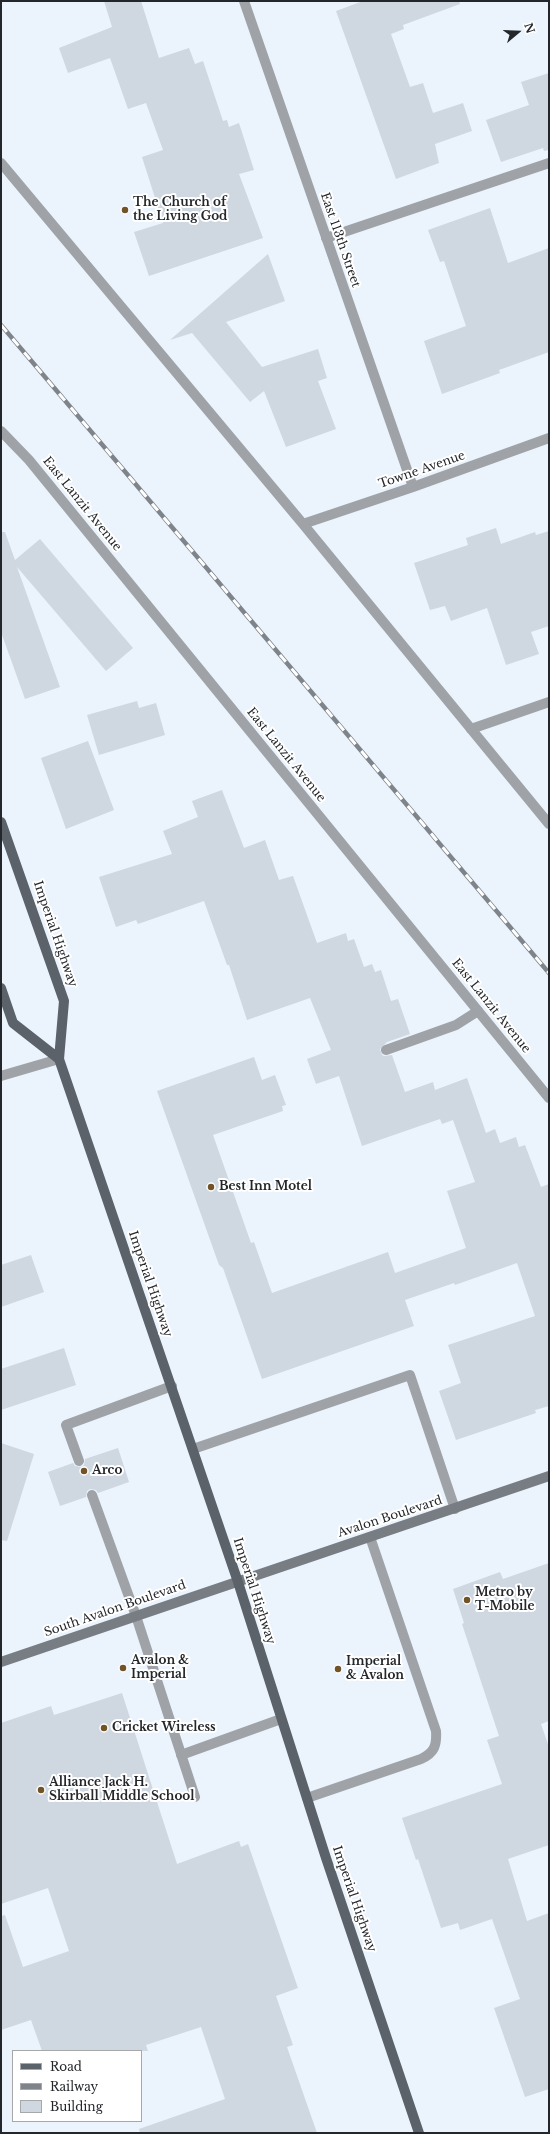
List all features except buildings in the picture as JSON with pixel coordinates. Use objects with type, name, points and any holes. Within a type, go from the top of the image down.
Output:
[{"type":"main road","name":"Imperial Highway","points":[[1,822],[64,1001],[59,1059],[238,1582],[281,1719],[419,2133]]},
{"type":"main road","points":[[1,988],[13,1023],[59,1059]]},
{"type":"main road","name":"Avalon Boulevard","points":[[238,1582],[549,1476]]},
{"type":"main road","name":"South Avalon Boulevard","points":[[1,1662],[238,1582]]},
{"type":"street","name":"East 113th Street","points":[[244,1],[413,487]]},
{"type":"street","points":[[1,163],[302,524],[549,824]]},
{"type":"street","points":[[326,238],[549,164]]},
{"type":"street","name":"East Lanzit Avenue","points":[[1,431],[30,460],[549,1098]]},
{"type":"street","name":"Towne Avenue","points":[[302,524],[413,487],[549,438]]},
{"type":"street","points":[[471,729],[549,702]]},
{"type":"street","points":[[386,1050],[456,1025],[478,1011]]},
{"type":"street","points":[[1,1076],[59,1059]]},
{"type":"street","points":[[193,1449],[410,1375],[455,1509]]},
{"type":"street","points":[[80,1461],[66,1425],[172,1386]]},
{"type":"street","points":[[92,1495],[136,1616],[194,1797]]},
{"type":"street","points":[[307,1798],[431,1755],[437,1744],[436,1731],[370,1537]]},
{"type":"street","points":[[180,1755],[281,1719]]},
{"type":"railway","points":[[1,325],[549,973]]},
{"type":"place","name":"The Church of the Living God","points":[[125,210]]},
{"type":"place","name":"Best Inn Motel","points":[[211,1187]]},
{"type":"place","name":"Arco","points":[[84,1471]]},
{"type":"place","name":"Metro by T-Mobile","points":[[467,1600]]},
{"type":"place","name":"Avalon & Imperial","points":[[123,1668]]},
{"type":"place","name":"Imperial & Avalon","points":[[338,1669]]},
{"type":"place","name":"Cricket Wireless","points":[[104,1728]]},
{"type":"place","name":"Alliance Jack H. Skirball Middle School","points":[[41,1790]]}]
